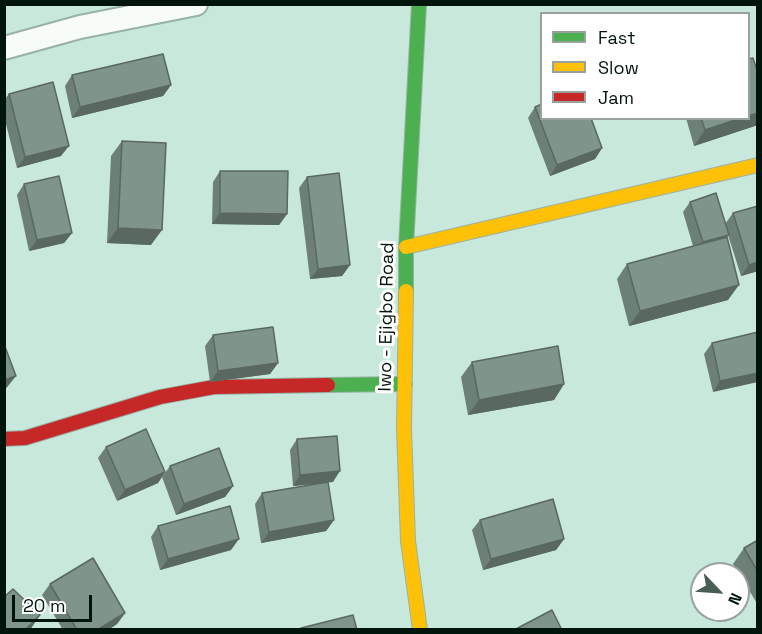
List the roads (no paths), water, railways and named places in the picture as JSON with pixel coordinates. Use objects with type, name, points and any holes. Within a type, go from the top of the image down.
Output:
[{"type":"street","points":[[4,48],[80,27],[196,4]]},
{"type":"street","name":"Iwo - Ejigbo Road","points":[[419,4],[406,247],[404,429],[408,542],[420,630]]},
{"type":"street","points":[[406,247],[758,165]]},
{"type":"street","points":[[4,439],[25,438],[160,397],[214,387],[405,384]]}]
